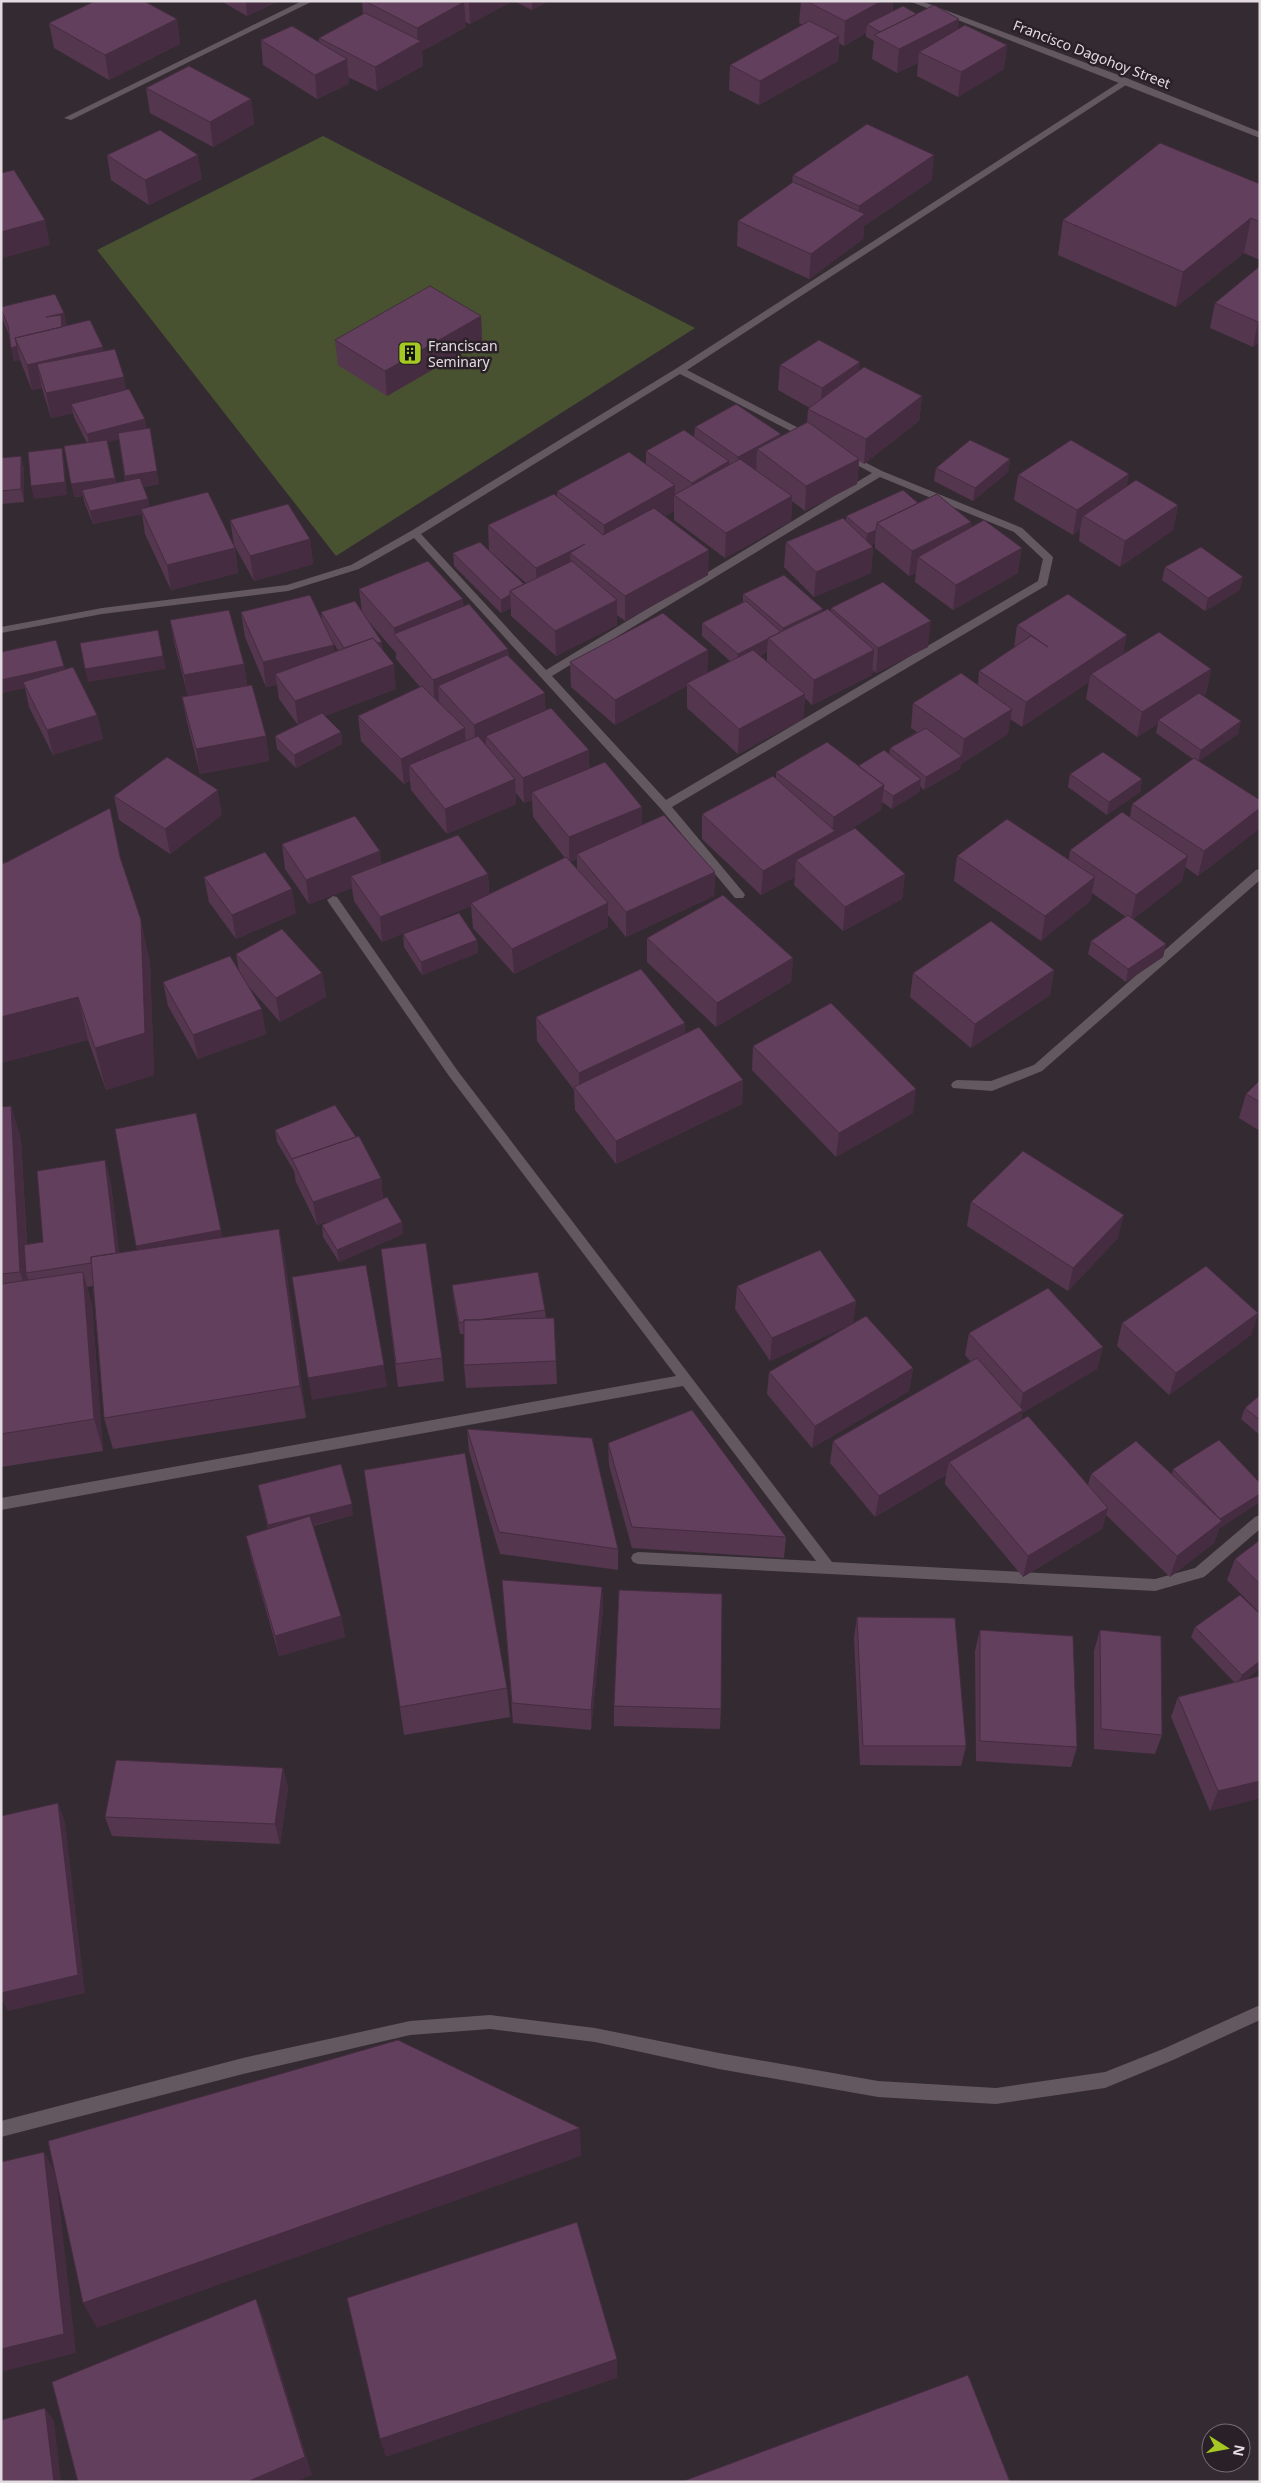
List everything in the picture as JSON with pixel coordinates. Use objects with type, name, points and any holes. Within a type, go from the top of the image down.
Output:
[{"type":"street","points":[[68,118],[309,1]]},
{"type":"street","name":"Francisco Dagohoy Street","points":[[913,1],[1126,81],[1260,136]]},
{"type":"street","points":[[1,630],[102,611],[288,588],[355,567],[415,533],[680,370],[1126,81]]},
{"type":"street","points":[[680,370],[819,442]]},
{"type":"street","points":[[665,806],[1043,584],[1048,558],[1018,530],[880,474],[836,451]]},
{"type":"street","points":[[546,675],[880,474]]},
{"type":"street","points":[[415,533],[665,806],[739,895]]},
{"type":"street","points":[[957,1085],[992,1086],[1038,1068],[1260,873]]},
{"type":"street","points":[[334,900],[453,1073],[828,1568]]},
{"type":"street","points":[[1,1504],[685,1380]]},
{"type":"street","points":[[638,1558],[1155,1585],[1199,1572],[1260,1522]]},
{"type":"street","points":[[1,2129],[243,2066],[410,2028],[490,2022],[596,2035],[718,2061],[878,2089],[996,2096],[1105,2080],[1168,2055],[1260,2012]]},
{"type":"green space","points":[[323,136],[695,328],[336,556],[97,250]]},
{"type":"building","points":[[95,1],[144,1],[177,19],[105,55],[49,23]]},
{"type":"building","points":[[365,1],[462,1],[464,2],[417,28]]},
{"type":"building","points":[[806,1],[882,1],[845,21]]},
{"type":"building","points":[[934,5],[959,19],[899,49],[874,35]]},
{"type":"building","points":[[903,6],[917,14],[880,32],[867,24]]},
{"type":"building","points":[[365,13],[421,41],[375,67],[319,38]]},
{"type":"building","points":[[809,21],[839,36],[760,81],[730,65]]},
{"type":"building","points":[[965,25],[1007,45],[961,72],[919,52]]},
{"type":"building","points":[[292,26],[347,59],[315,75],[261,40]]},
{"type":"building","points":[[189,66],[251,99],[210,122],[146,88]]},
{"type":"building","points":[[867,124],[934,155],[859,206],[793,175]]},
{"type":"building","points":[[160,130],[198,155],[145,180],[107,155]]},
{"type":"building","points":[[1160,143],[1260,184],[1260,222],[1251,218],[1183,272],[1063,220]]},
{"type":"building","points":[[14,170],[45,220],[1,232],[1,173]]},
{"type":"building","points":[[793,182],[865,214],[811,254],[738,221]]},
{"type":"building","points":[[1260,266],[1260,321],[1258,322],[1215,303]]},
{"type":"building","points":[[430,286],[481,316],[385,371],[335,340]]},
{"type":"building","points":[[55,294],[64,313],[46,317],[61,315],[62,327],[15,338],[17,346],[11,348],[8,325],[1,307]]},
{"type":"building","points":[[90,320],[103,347],[27,365],[15,338]]},
{"type":"building","points":[[819,340],[860,362],[822,388],[780,365]]},
{"type":"building","points":[[115,349],[124,377],[46,393],[37,364]]},
{"type":"building","points":[[864,367],[922,396],[866,439],[808,409]]},
{"type":"building","points":[[129,389],[145,419],[87,434],[71,404]]},
{"type":"building","points":[[736,404],[781,434],[738,457],[695,427]]},
{"type":"building","points":[[808,422],[859,459],[806,486],[757,449]]},
{"type":"building","points":[[150,428],[157,471],[125,476],[118,433]]},
{"type":"building","points":[[684,430],[729,461],[692,483],[646,451]]},
{"type":"building","points":[[107,440],[115,478],[71,484],[64,446]]},
{"type":"building","points":[[970,440],[1010,459],[975,488],[936,468]]},
{"type":"building","points":[[1071,440],[1129,474],[1077,510],[1018,475]]},
{"type":"building","points":[[62,448],[65,482],[31,486],[28,452]]},
{"type":"building","points":[[629,452],[675,485],[604,525],[557,491]]},
{"type":"building","points":[[21,456],[21,489],[1,491],[1,458]]},
{"type":"building","points":[[740,459],[792,496],[726,533],[674,495]]},
{"type":"building","points":[[140,478],[148,499],[90,511],[82,490]]},
{"type":"building","points":[[1136,480],[1178,505],[1125,541],[1083,516]]},
{"type":"building","points":[[903,490],[918,503],[877,523],[876,530],[867,534],[846,516]]},
{"type":"building","points":[[208,492],[235,548],[167,565],[141,509]]},
{"type":"building","points":[[554,494],[603,535],[654,508],[709,550],[625,596],[570,553],[585,544],[536,568],[488,525]]},
{"type":"building","points":[[937,494],[971,522],[912,551],[877,523]]},
{"type":"building","points":[[288,504],[310,539],[250,556],[230,520]]},
{"type":"building","points":[[843,518],[873,547],[816,572],[786,542]]},
{"type":"building","points":[[984,520],[1022,548],[956,585],[918,557]]},
{"type":"building","points":[[480,542],[524,584],[510,591],[510,595],[501,600],[453,553]]},
{"type":"building","points":[[1201,547],[1243,577],[1208,598],[1165,567]]},
{"type":"building","points":[[428,561],[463,599],[394,628],[359,589]]},
{"type":"building","points":[[572,561],[617,600],[555,631],[510,591]]},
{"type":"building","points":[[784,575],[823,609],[783,628],[743,594]]},
{"type":"building","points":[[883,582],[931,621],[878,648],[831,608]]},
{"type":"building","points":[[1068,594],[1127,635],[1026,702],[979,671],[1031,636],[1048,647],[1017,625]]},
{"type":"building","points":[[310,595],[334,645],[263,662],[241,612]]},
{"type":"building","points":[[355,601],[382,642],[378,643],[373,638],[344,648],[321,612]]},
{"type":"building","points":[[746,601],[781,632],[738,654],[702,623]]},
{"type":"building","points":[[469,604],[508,649],[433,680],[394,634]]},
{"type":"building","points":[[828,609],[874,650],[814,680],[768,638]]},
{"type":"building","points":[[229,610],[244,664],[184,675],[170,620]]},
{"type":"building","points":[[663,613],[708,650],[615,700],[570,662]]},
{"type":"building","points":[[158,630],[163,656],[85,669],[80,643]]},
{"type":"building","points":[[1159,632],[1211,669],[1142,712],[1091,674]]},
{"type":"building","points":[[373,638],[394,664],[295,701],[275,674]]},
{"type":"building","points":[[56,640],[64,666],[1,680],[1,652]]},
{"type":"building","points":[[753,650],[805,694],[739,729],[687,683]]},
{"type":"building","points":[[507,655],[545,693],[474,725],[438,686]]},
{"type":"building","points":[[73,667],[97,715],[47,730],[23,682]]},
{"type":"building","points":[[961,673],[1012,709],[964,739],[913,703]]},
{"type":"building","points":[[252,685],[266,736],[196,749],[182,697]]},
{"type":"building","points":[[422,686],[465,728],[401,759],[358,716]]},
{"type":"building","points":[[1199,693],[1241,721],[1201,750],[1158,720]]},
{"type":"building","points":[[551,708],[589,750],[523,778],[486,736]]},
{"type":"building","points":[[322,713],[341,732],[294,755],[275,736]]},
{"type":"building","points":[[926,728],[962,756],[926,777],[890,748]]},
{"type":"building","points":[[478,736],[515,779],[445,809],[409,765]]},
{"type":"building","points":[[827,742],[884,785],[834,817],[776,772]]},
{"type":"building","points":[[884,750],[921,779],[893,796],[883,789],[884,785],[858,766]]},
{"type":"building","points":[[1103,752],[1142,779],[1109,802],[1070,774]]},
{"type":"building","points":[[167,757],[218,790],[165,829],[114,796]]},
{"type":"building","points":[[1194,758],[1260,800],[1260,808],[1204,851],[1132,804]]},
{"type":"building","points":[[605,762],[642,807],[569,837],[532,792]]},
{"type":"building","points":[[773,776],[835,831],[763,871],[702,814]]},
{"type":"building","points":[[110,808],[120,857],[141,920],[145,1033],[95,1048],[78,997],[1,1017],[1,864]]},
{"type":"building","points":[[1122,812],[1188,856],[1136,895],[1070,850]]},
{"type":"building","points":[[664,815],[715,872],[626,912],[577,854]]},
{"type":"building","points":[[355,816],[380,851],[306,880],[282,844]]},
{"type":"building","points":[[1007,819],[1095,877],[1045,916],[957,856]]},
{"type":"building","points":[[855,828],[905,874],[845,907],[796,860]]},
{"type":"building","points":[[458,835],[488,874],[380,917],[351,876]]},
{"type":"building","points":[[265,852],[292,889],[232,915],[204,877]]},
{"type":"building","points":[[566,857],[608,903],[512,949],[471,903]]},
{"type":"building","points":[[723,895],[793,958],[717,1003],[647,938]]},
{"type":"building","points":[[459,913],[477,940],[421,962],[403,934]]},
{"type":"building","points":[[1128,915],[1166,944],[1128,969],[1091,941]]},
{"type":"building","points":[[991,921],[1054,970],[975,1024],[913,973]]},
{"type":"building","points":[[282,929],[322,973],[276,998],[236,954]]},
{"type":"building","points":[[230,956],[262,1009],[193,1035],[163,982]]},
{"type":"building","points":[[641,969],[685,1023],[579,1073],[536,1017]]},
{"type":"building","points":[[831,1003],[916,1089],[839,1133],[753,1046]]},
{"type":"building","points":[[699,1027],[743,1080],[616,1141],[574,1087]]},
{"type":"building","points":[[1260,1080],[1260,1102],[1246,1094]]},
{"type":"building","points":[[335,1105],[356,1137],[292,1159],[275,1130]]},
{"type":"building","points":[[11,1106],[20,1272],[1,1274],[1,1107]]},
{"type":"building","points":[[196,1113],[221,1230],[136,1246],[115,1129]]},
{"type":"building","points":[[359,1136],[381,1178],[313,1202],[292,1159]]},
{"type":"building","points":[[1023,1151],[1124,1215],[1073,1268],[971,1202]]},
{"type":"building","points":[[105,1160],[116,1253],[91,1257],[91,1263],[26,1273],[24,1245],[43,1242],[37,1171]]},
{"type":"building","points":[[387,1197],[402,1222],[337,1250],[322,1225]]},
{"type":"building","points":[[279,1229],[300,1386],[104,1418],[91,1257]]},
{"type":"building","points":[[426,1243],[442,1358],[396,1364],[381,1249]]},
{"type":"building","points":[[820,1250],[856,1301],[772,1338],[737,1286]]},
{"type":"building","points":[[366,1265],[384,1365],[308,1378],[292,1277]]},
{"type":"building","points":[[1206,1266],[1258,1313],[1176,1373],[1122,1323]]},
{"type":"building","points":[[83,1272],[94,1419],[1,1434],[1,1284]]},
{"type":"building","points":[[538,1272],[545,1310],[478,1320],[464,1320],[464,1322],[459,1323],[452,1285]]},
{"type":"building","points":[[1048,1288],[1103,1347],[1023,1393],[969,1333]]},
{"type":"building","points":[[866,1316],[913,1368],[815,1426],[769,1372]]},
{"type":"building","points":[[554,1318],[556,1361],[464,1365],[464,1320]]},
{"type":"building","points":[[977,1358],[1023,1410],[879,1496],[833,1441]]},
{"type":"building","points":[[1260,1395],[1260,1420],[1245,1408]]},
{"type":"building","points":[[692,1410],[786,1537],[632,1527],[608,1443]]},
{"type":"building","points":[[1028,1416],[1108,1508],[1028,1556],[949,1462]]},
{"type":"building","points":[[467,1429],[592,1438],[618,1549],[499,1532]]},
{"type":"building","points":[[1219,1440],[1260,1483],[1260,1494],[1220,1519],[1173,1469]]},
{"type":"building","points":[[1136,1441],[1222,1521],[1177,1556],[1091,1474]]},
{"type":"building","points":[[465,1453],[507,1688],[400,1707],[364,1470]]},
{"type":"building","points":[[341,1464],[352,1504],[268,1525],[258,1485]]},
{"type":"building","points":[[310,1516],[341,1616],[275,1636],[246,1536]]},
{"type":"building","points":[[1260,1540],[1260,1584],[1235,1559]]},
{"type":"building","points":[[502,1580],[602,1587],[591,1710],[512,1703]]},
{"type":"building","points":[[619,1590],[722,1594],[721,1709],[614,1706]]},
{"type":"building","points":[[1240,1595],[1260,1614],[1260,1661],[1242,1675],[1195,1627]]},
{"type":"building","points":[[857,1617],[955,1618],[966,1746],[863,1746]]},
{"type":"building","points":[[980,1630],[1073,1636],[1077,1747],[980,1741]]},
{"type":"building","points":[[1100,1630],[1161,1636],[1162,1735],[1101,1729]]},
{"type":"building","points":[[1259,1676],[1260,1781],[1218,1791],[1178,1697]]},
{"type":"building","points":[[116,1760],[283,1768],[275,1824],[105,1817]]},
{"type":"building","points":[[58,1803],[78,1975],[1,1993],[1,1816]]},
{"type":"building","points":[[398,2040],[580,2128],[83,2303],[48,2141]]},
{"type":"building","points":[[44,2152],[64,2334],[1,2349],[1,2162]]},
{"type":"building","points":[[577,2222],[617,2359],[380,2439],[347,2298]]},
{"type":"building","points":[[256,2299],[305,2457],[247,2482],[78,2482],[52,2382]]},
{"type":"building","points":[[968,2375],[1010,2482],[681,2482]]},
{"type":"building","points":[[45,2408],[54,2482],[1,2482],[1,2420]]},
{"type":"place","name":"Franciscan Seminary","points":[[410,353]]}]
